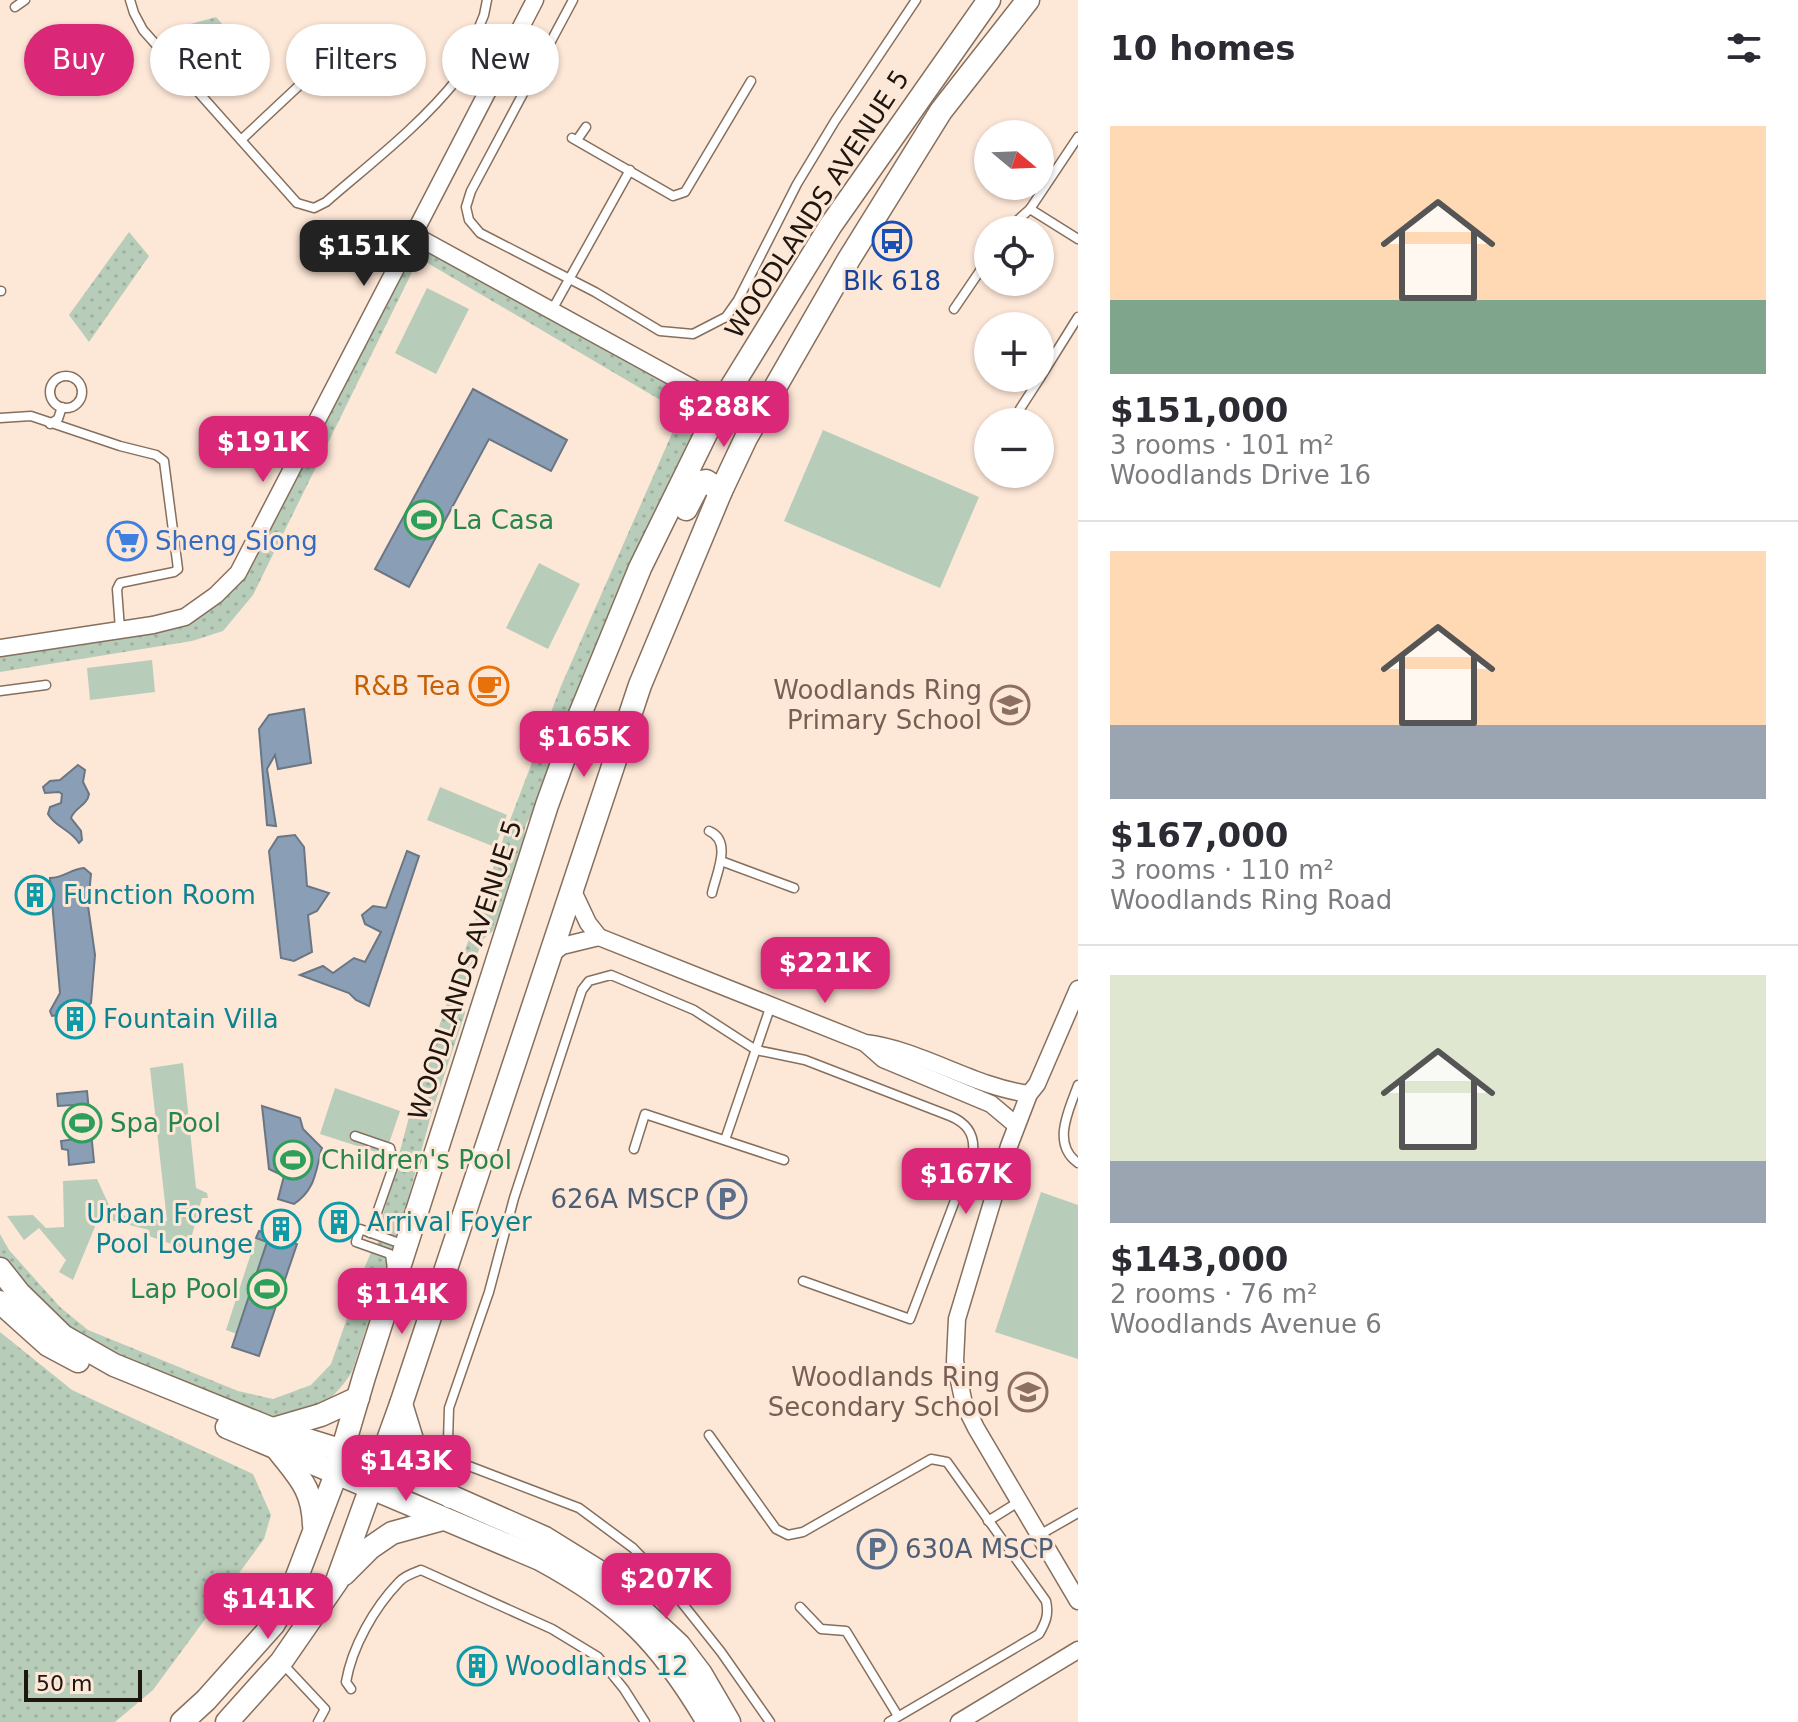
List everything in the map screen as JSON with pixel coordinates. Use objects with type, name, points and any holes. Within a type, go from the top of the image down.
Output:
[{"type":"main road","name":"WOODLANDS AVENUE 5","points":[[182,1722],[206,1700],[273,1625],[288,1600],[343,1451],[547,805],[578,719],[640,568],[719,407],[831,225],[989,0]]},
{"type":"main road","name":"WOODLANDS AVENUE 5","points":[[227,1722],[281,1662],[337,1581],[401,1404],[640,685],[721,491],[746,438],[849,259],[941,111],[1028,0]]},
{"type":"main road","points":[[640,568],[663,553],[698,484],[706,481],[721,491]]},
{"type":"main road","points":[[0,1269],[19,1293],[71,1342],[114,1365],[274,1439],[335,1474],[545,1538],[603,1574],[679,1645],[701,1674],[729,1722]]},
{"type":"main road","points":[[0,1302],[48,1345],[116,1381],[274,1439],[343,1451],[380,1465],[448,1509],[540,1559],[616,1606],[652,1640],[680,1676],[708,1722]]},
{"type":"main road","points":[[274,1439],[358,1398]]},
{"type":"main road","points":[[401,1404],[414,1446],[448,1509]]},
{"type":"main road","points":[[274,1439],[314,1503],[315,1530]]},
{"type":"main road","points":[[337,1581],[370,1548],[392,1533],[448,1509]]},
{"type":"street","points":[[523,24],[535,0]]},
{"type":"street","points":[[0,648],[185,617],[216,595],[238,573],[486,96]]},
{"type":"street","points":[[414,235],[711,398],[719,407]]},
{"type":"street","points":[[571,887],[588,923],[599,937],[865,1043],[889,1046],[1000,1090],[1029,1094]]},
{"type":"street","points":[[548,956],[562,946],[599,937]]},
{"type":"street","points":[[1078,989],[1016,1125],[957,1319],[955,1361],[964,1404],[1078,1601]]},
{"type":"street","points":[[865,1043],[883,1059],[991,1104],[1016,1125]]},
{"type":"street","points":[[959,1722],[1078,1650]]},
{"type":"lane","points":[[15,7],[25,0]]},
{"type":"lane","points":[[130,0],[143,30],[297,203],[314,208],[326,202],[443,96]]},
{"type":"lane","points":[[480,24],[487,0]]},
{"type":"lane","points":[[573,0],[471,191],[466,207],[469,220],[480,233],[570,279],[660,331],[693,334],[726,317],[738,300],[803,173],[916,0]]},
{"type":"lane","points":[[586,127],[575,139],[673,196],[685,192],[751,81]]},
{"type":"lane","points":[[241,140],[288,96]]},
{"type":"lane","points":[[1022,216],[1078,137]]},
{"type":"lane","points":[[552,310],[630,170]]},
{"type":"lane","points":[[1030,209],[1078,239]]},
{"type":"lane","points":[[954,309],[974,280]]},
{"type":"lane","points":[[1054,356],[1078,317]]},
{"type":"lane","points":[[69,375],[79,382],[82,392],[77,404],[62,407],[51,400],[51,387],[62,376],[69,375]]},
{"type":"lane","points":[[50,424],[58,419],[62,407]]},
{"type":"lane","points":[[0,418],[31,416],[156,455],[164,461],[178,569],[120,583],[117,589],[120,629]]},
{"type":"lane","points":[[0,691],[46,685]]},
{"type":"lane","points":[[709,831],[719,837],[721,861],[712,893]]},
{"type":"lane","points":[[721,861],[794,888]]},
{"type":"lane","points":[[770,1722],[712,1639],[633,1548],[579,1508],[461,1463],[448,1441],[449,1408],[489,1292],[514,1198],[582,990],[589,981],[611,975],[694,1010],[756,1050],[805,1060],[960,1120],[969,1129],[974,1141],[973,1153],[910,1319],[803,1281]]},
{"type":"lane","points":[[725,1140],[771,1005]]},
{"type":"lane","points":[[1078,1085],[1064,1127],[1065,1148],[1078,1163]]},
{"type":"lane","points":[[634,1149],[645,1114],[784,1160]]},
{"type":"lane","points":[[355,1136],[390,1148],[394,1164],[370,1233]]},
{"type":"lane","points":[[394,1285],[390,1254],[356,1242],[360,1229],[399,1243],[408,1238]]},
{"type":"lane","points":[[709,1435],[776,1529],[788,1535],[803,1532],[931,1459],[947,1462],[1046,1601],[1046,1623],[1039,1634],[889,1722]]},
{"type":"lane","points":[[988,1521],[1021,1501]]},
{"type":"lane","points":[[1041,1534],[1078,1513]]},
{"type":"lane","points":[[351,1689],[346,1682],[349,1665],[372,1617],[400,1579],[421,1570],[552,1629],[598,1657],[645,1722]]},
{"type":"lane","points":[[800,1607],[821,1629],[846,1631],[898,1716]]},
{"type":"lane","points":[[281,1662],[325,1709],[318,1722]]},
{"type":"green space","points":[[216,17],[222,24],[190,24]]},
{"type":"green space","points":[[129,232],[149,256],[89,342],[69,315]]},
{"type":"green space","points":[[414,235],[715,400],[704,418],[679,411],[419,258],[253,595],[223,631],[192,641],[0,672],[0,651],[153,625],[241,579],[297,477],[350,361]]},
{"type":"green space","points":[[427,288],[469,309],[436,374],[395,353]]},
{"type":"green space","points":[[681,413],[705,422],[537,812],[526,825],[526,842],[493,931],[483,939],[472,968],[462,1000],[465,1013],[352,1372],[326,1401],[308,1411],[271,1423],[63,1336],[0,1264],[0,1234],[9,1250],[60,1307],[88,1330],[238,1391],[273,1399],[311,1385],[331,1364],[366,1264],[372,1250],[375,1251],[382,1231],[381,1222],[412,1106],[504,836],[561,686]]},
{"type":"green space","points":[[823,430],[979,497],[940,588],[784,521]]},
{"type":"green space","points":[[539,563],[580,584],[548,649],[506,628]]},
{"type":"green space","points":[[152,660],[155,692],[90,700],[87,668]]},
{"type":"green space","points":[[440,787],[507,815],[495,847],[427,820]]},
{"type":"green space","points":[[183,1063],[196,1188],[207,1193],[208,1198],[202,1198],[188,1250],[149,1236],[149,1230],[99,1217],[73,1280],[59,1272],[66,1260],[39,1228],[24,1240],[7,1216],[33,1215],[46,1228],[64,1227],[63,1181],[97,1179],[113,1214],[167,1221],[150,1068]]},
{"type":"green space","points":[[335,1088],[400,1111],[385,1155],[320,1134]]},
{"type":"green space","points":[[1041,1192],[1078,1205],[1078,1359],[995,1332]]},
{"type":"green space","points":[[256,1238],[268,1241],[237,1334],[226,1330]]},
{"type":"green space","points":[[0,1332],[72,1390],[253,1474],[271,1515],[264,1539],[153,1690],[115,1722],[0,1722]]},
{"type":"water","name":"La Casa","points":[[473,389],[567,440],[551,471],[489,439],[409,587],[375,569]]},
{"type":"water","points":[[304,709],[311,763],[278,769],[275,755],[267,769],[276,826],[267,825],[259,729],[269,715]]},
{"type":"water","points":[[78,765],[85,770],[83,782],[89,794],[71,818],[81,831],[82,840],[79,843],[48,814],[50,807],[61,803],[62,794],[45,793],[43,787],[50,781],[60,780]]},
{"type":"water","points":[[295,835],[304,847],[307,886],[329,893],[317,911],[308,915],[312,952],[294,961],[281,958],[269,851],[278,837]]},
{"type":"water","points":[[407,851],[419,856],[369,1006],[349,993],[300,975],[323,966],[333,973],[354,958],[365,962],[381,932],[365,924],[362,915],[373,906],[386,908]]},
{"type":"water","points":[[84,868],[91,874],[88,906],[95,955],[91,1003],[85,1008],[64,1009],[59,1015],[52,1016],[50,1011],[60,993],[50,878]]},
{"type":"water","name":"Spa Pool","points":[[87,1091],[94,1162],[69,1165],[68,1150],[62,1149],[61,1141],[75,1139],[73,1105],[58,1106],[57,1094]]},
{"type":"water","name":"Children's Pool","points":[[262,1106],[300,1118],[303,1129],[322,1148],[311,1186],[294,1204],[278,1199],[284,1176],[269,1169]]},
{"type":"water","name":"Lap Pool","points":[[259,1231],[297,1244],[259,1356],[232,1347],[267,1242],[256,1238]]},
{"type":"place","name":"Blk 618","points":[[892,241]]},
{"type":"place","name":"La Casa","points":[[424,520]]},
{"type":"place","name":"Sheng Siong","points":[[127,541]]},
{"type":"place","name":"R&B Tea","points":[[489,686]]},
{"type":"place","name":"Woodlands Ring Primary School","points":[[1010,705]]},
{"type":"place","name":"Function Room","points":[[35,895]]},
{"type":"place","name":"Fountain Villa","points":[[75,1019]]},
{"type":"place","name":"Spa Pool","points":[[82,1123]]},
{"type":"place","name":"Children's Pool","points":[[293,1160]]},
{"type":"place","name":"626A MSCP","points":[[727,1199]]},
{"type":"place","name":"Arrival Foyer","points":[[339,1222]]},
{"type":"place","name":"Urban Forest Pool Lounge","points":[[281,1229]]},
{"type":"place","name":"Lap Pool","points":[[267,1289]]},
{"type":"place","name":"Woodlands Ring Secondary School","points":[[1028,1392]]},
{"type":"place","name":"630A MSCP","points":[[877,1549]]},
{"type":"place","name":"Woodlands 12","points":[[477,1666]]}]
